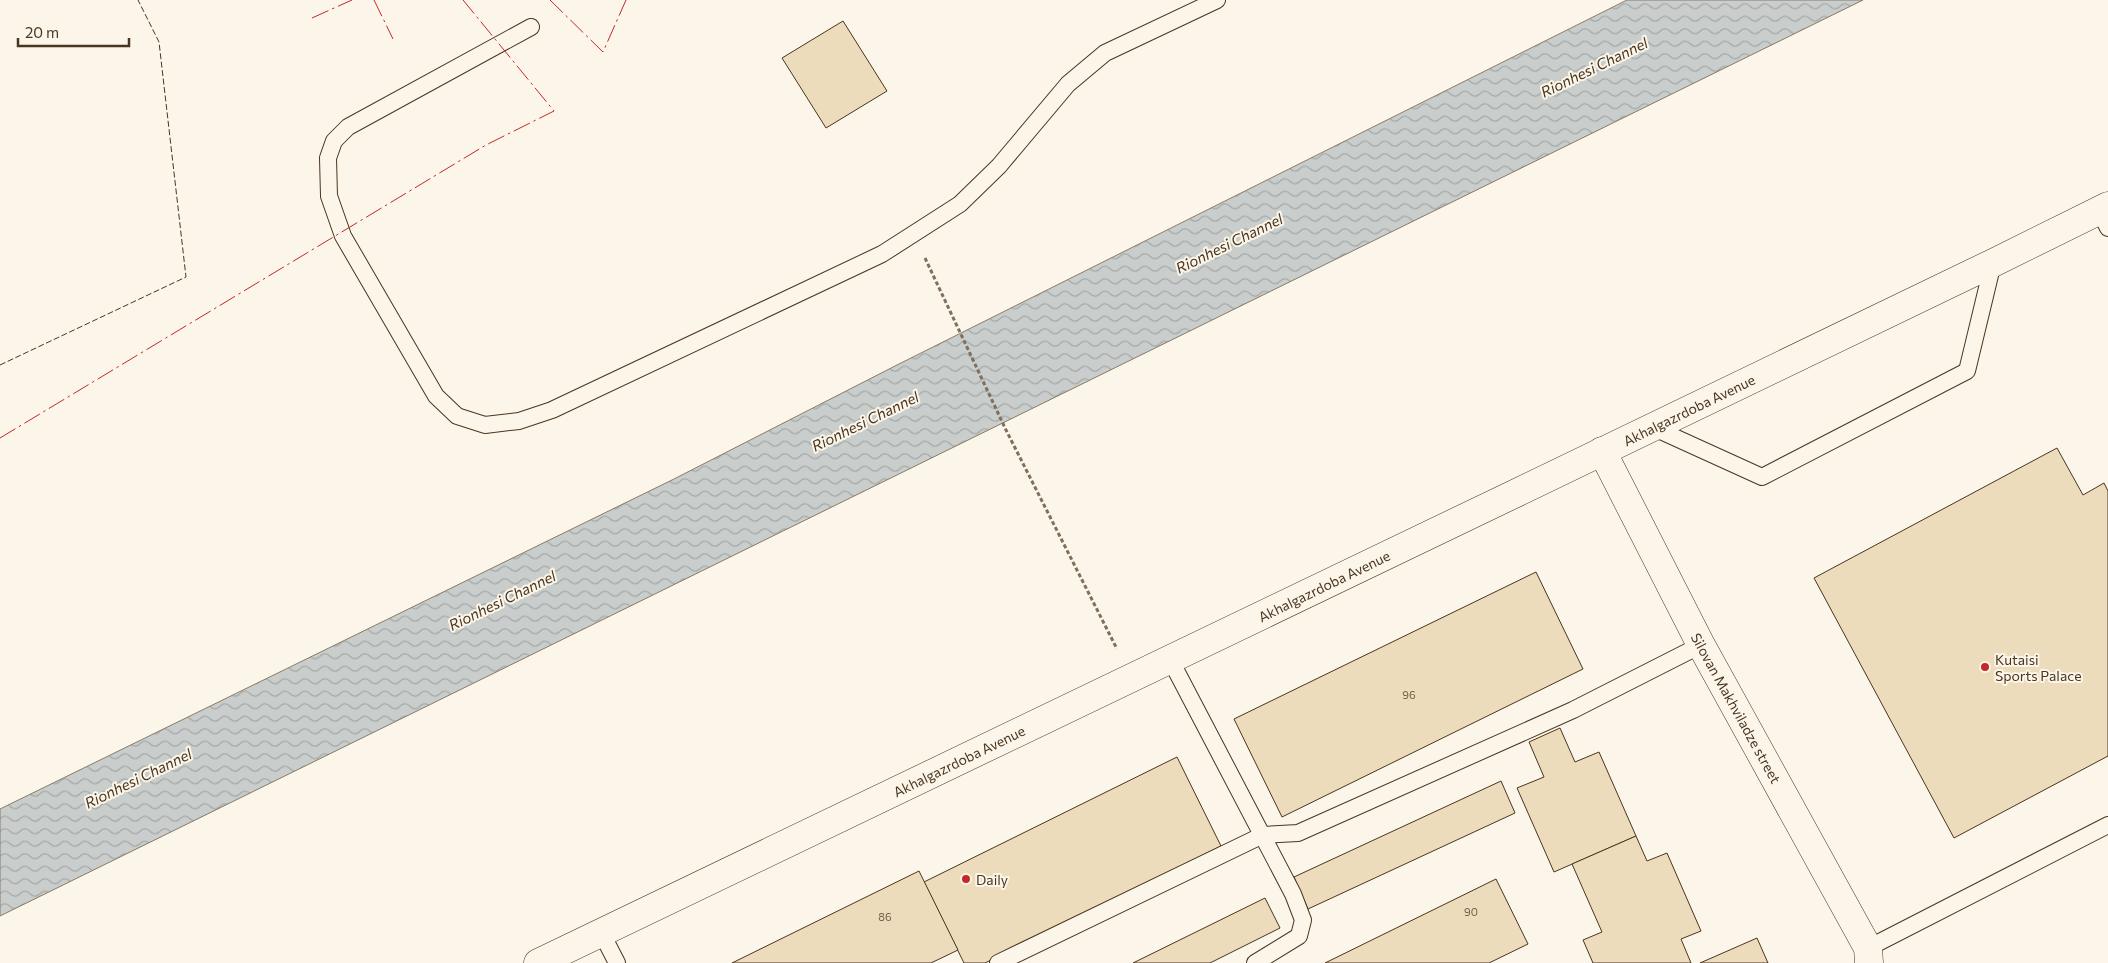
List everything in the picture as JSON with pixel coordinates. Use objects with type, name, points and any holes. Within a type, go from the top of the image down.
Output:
[{"type":"main road","name":"Akhalgazrdoba Avenue","points":[[538,963],[1993,263],[2105,215]]},
{"type":"main road","name":"Silovan Makhviladze street","points":[[1602,451],[1701,646],[1869,955]]},
{"type":"lane","points":[[531,27],[348,127],[334,141],[328,158],[329,196],[343,236],[431,388],[436,396],[457,416],[485,425],[519,421],[552,410],[882,254],[960,204],[999,166],[1068,84],[1105,53],[1217,0]]},
{"type":"lane","points":[[1652,427],[1762,477],[1967,371],[1993,263]]},
{"type":"lane","points":[[998,963],[1263,835],[1298,833],[1573,710],[1701,646]]},
{"type":"lane","points":[[1170,659],[1293,894],[1302,920],[1299,936],[1255,963]]},
{"type":"lane","points":[[1869,955],[2108,825]]},
{"type":"lane","points":[[601,932],[617,963]]},
{"type":"path","points":[[935,277],[1006,430],[1132,678]]},
{"type":"water","name":"Rionhesi Channel","points":[[1627,0],[1863,0],[0,916],[0,809],[674,479],[897,365]]},
{"type":"building","points":[[843,21],[887,91],[826,128],[782,58]]},
{"type":"building","name":"Kutaisi Sports Palace","points":[[2057,448],[2083,495],[2104,483],[2108,491],[2108,756],[1954,838],[1814,578]]},
{"type":"building","points":[[1536,572],[1583,669],[1282,817],[1234,719]]},
{"type":"building","points":[[1560,728],[1575,762],[1599,752],[1636,836],[1554,872],[1517,788],[1544,777],[1529,742]]},
{"type":"building","points":[[1177,757],[1221,846],[985,963],[964,963],[924,882]]},
{"type":"building","points":[[1501,781],[1515,813],[1308,909],[1294,877]]},
{"type":"building","points":[[1636,836],[1647,861],[1667,853],[1701,931],[1681,939],[1691,963],[1593,963],[1583,940],[1602,932],[1572,864]]},
{"type":"building","points":[[919,871],[958,950],[931,963],[732,963]]},
{"type":"building","points":[[1496,879],[1528,944],[1489,963],[1325,963]]},
{"type":"building","points":[[1265,898],[1280,928],[1210,963],[1133,963]]},
{"type":"building","points":[[1757,938],[1768,963],[1700,963]]},
{"type":"fence","points":[[0,365],[186,277],[159,42],[138,0]]},
{"type":"power","points":[[312,18],[352,0]]},
{"type":"power","points":[[374,0],[393,39]]},
{"type":"power","points":[[0,438],[486,145],[554,111],[463,0]]},
{"type":"power","points":[[550,0],[603,52],[626,0]]},
{"type":"place","name":"Kutaisi Sports Palace","points":[[1985,667]]},
{"type":"place","name":"Daily","points":[[966,879]]}]
